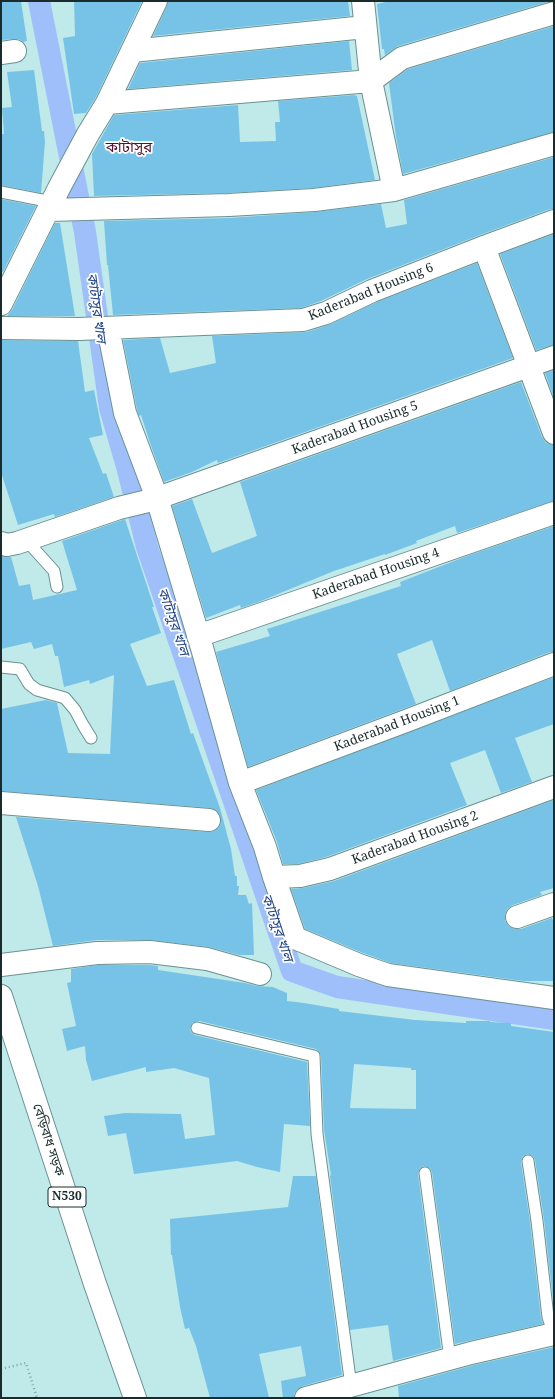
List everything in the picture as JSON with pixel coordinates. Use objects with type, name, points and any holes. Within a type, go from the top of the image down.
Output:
[{"type":"main road","points":[[1,304],[56,202],[88,134],[107,103],[156,1]]},
{"type":"main road","points":[[363,1],[371,81],[394,190]]},
{"type":"main road","points":[[107,103],[371,81],[402,58],[554,13]]},
{"type":"main road","points":[[132,51],[365,27]]},
{"type":"main road","points":[[56,202],[98,208],[228,205],[314,200],[394,190],[554,144]]},
{"type":"main road","name":"Kaderabad Housing 6","points":[[1,328],[79,330],[303,320],[326,313],[372,291],[554,221]]},
{"type":"main road","points":[[484,247],[554,433]]},
{"type":"main road","points":[[108,328],[125,412],[198,636],[240,783],[265,847],[296,938],[360,965],[388,974],[554,998]]},
{"type":"main road","name":"Kaderabad Housing 5","points":[[1,543],[17,543],[120,508],[154,499],[554,356]]},
{"type":"main road","name":"Kaderabad Housing 4","points":[[198,636],[554,513]]},
{"type":"main road","name":"Kaderabad Housing 1","points":[[240,783],[554,664]]},
{"type":"main road","name":"Kaderabad Housing 2","points":[[274,877],[300,876],[330,869],[554,787]]},
{"type":"main road","points":[[1,803],[209,820]]},
{"type":"main road","points":[[517,917],[554,904]]},
{"type":"main road","points":[[1,965],[97,953],[150,952],[207,959],[260,974]]},
{"type":"main road","name":"বেড়িবাধ সড়ক","points":[[1,996],[95,1284],[135,1398]]},
{"type":"main road","points":[[306,1398],[450,1359],[554,1334]]},
{"type":"lane","points":[[1,192],[56,202]]},
{"type":"lane","points":[[26,540],[54,571],[57,588]]},
{"type":"lane","points":[[1,667],[20,669],[28,684],[37,690],[65,698],[75,710],[82,725],[91,738]]},
{"type":"lane","points":[[197,1028],[314,1056],[317,1134],[351,1386]]},
{"type":"lane","points":[[528,1161],[537,1221],[548,1317],[550,1326],[554,1330]]},
{"type":"lane","points":[[425,1172],[450,1359]]},
{"type":"path","points":[[1,1370],[26,1363],[37,1398]]},
{"type":"building","points":[[1,1],[21,1],[27,41],[23,42],[19,39],[1,40]]},
{"type":"building","points":[[74,1],[142,1],[96,97],[86,113],[74,114],[63,38],[75,36]]},
{"type":"building","points":[[168,1],[348,1],[350,16],[153,36]]},
{"type":"building","points":[[390,1],[551,1],[398,46],[385,55],[384,49],[382,49],[377,4]]},
{"type":"building","points":[[554,26],[554,132],[403,174],[396,137],[389,83],[408,69]]},
{"type":"building","points":[[349,41],[352,70],[128,89],[140,63]]},
{"type":"building","points":[[34,70],[42,131],[44,131],[45,142],[41,193],[1,185],[1,134],[4,134],[2,108],[12,107],[7,72]]},
{"type":"building","points":[[357,96],[375,180],[313,188],[228,193],[94,196],[92,154],[114,115],[238,105],[240,142],[276,141],[275,122],[280,122],[278,101]]},
{"type":"building","points":[[554,157],[554,209],[550,209],[480,235],[367,279],[321,301],[301,308],[113,315],[107,265],[104,221],[229,218],[315,212],[381,204],[386,228],[407,224],[404,200]]},
{"type":"building","points":[[1,199],[36,206],[3,272],[1,271]]},
{"type":"building","points":[[55,223],[60,223],[75,316],[7,316],[12,310]]},
{"type":"building","points":[[554,234],[554,345],[536,350],[500,254]]},
{"type":"building","points":[[477,263],[513,358],[218,463],[217,460],[192,472],[164,482],[141,415],[139,416],[137,410],[123,340],[160,338],[170,373],[216,363],[212,336],[307,332],[331,324],[377,302]]},
{"type":"building","points":[[1,340],[78,341],[85,392],[94,390],[103,435],[89,438],[103,474],[106,473],[114,497],[55,517],[54,514],[18,525],[1,472]]},
{"type":"building","points":[[554,370],[554,398],[545,373]]},
{"type":"building","points":[[521,382],[542,437],[546,443],[554,445],[554,501],[457,533],[455,526],[416,541],[417,543],[334,571],[261,601],[241,608],[240,605],[206,618],[172,506],[192,499],[212,553],[257,536],[240,482]]},
{"type":"building","points":[[125,519],[161,633],[130,644],[147,686],[174,680],[191,734],[193,733],[220,808],[231,849],[235,876],[237,876],[237,886],[239,886],[238,895],[246,895],[249,904],[252,903],[254,955],[239,955],[209,947],[150,940],[97,940],[53,946],[38,886],[16,817],[208,832],[214,831],[219,827],[221,821],[220,815],[216,810],[210,808],[1,791],[1,709],[46,700],[57,703],[68,753],[110,754],[114,675],[90,684],[89,680],[64,687],[58,656],[55,656],[52,644],[34,649],[31,642],[1,649],[1,556],[11,557],[19,586],[30,584],[33,600],[77,590],[62,541]]},
{"type":"building","points":[[554,526],[554,652],[550,652],[450,691],[432,640],[397,654],[416,704],[248,767],[216,652],[270,636],[267,629],[401,586],[400,582],[467,556]]},
{"type":"building","points":[[554,677],[554,724],[515,738],[532,782],[501,793],[485,750],[450,763],[467,805],[326,857],[298,864],[283,864],[277,842],[256,790]]},
{"type":"building","points":[[554,800],[554,888],[540,892],[542,895],[513,905],[507,909],[505,921],[509,926],[515,929],[521,929],[552,918],[554,923],[554,981],[523,981],[391,963],[305,929],[291,889],[303,888],[334,881]]},
{"type":"building","points":[[98,965],[158,966],[158,970],[257,986],[273,987],[287,993],[287,1001],[339,1009],[339,1011],[415,1020],[466,1023],[466,1021],[490,1021],[511,1023],[511,1026],[554,1032],[554,1308],[544,1220],[535,1160],[533,1156],[527,1154],[523,1156],[521,1162],[543,1324],[455,1344],[432,1172],[430,1168],[424,1166],[420,1168],[418,1174],[441,1348],[393,1361],[388,1325],[350,1330],[324,1130],[321,1056],[319,1051],[316,1049],[199,1021],[192,1023],[190,1030],[195,1035],[307,1062],[310,1126],[284,1124],[280,1172],[237,1161],[134,1174],[126,1133],[108,1136],[104,1116],[125,1113],[181,1114],[185,1139],[215,1135],[209,1078],[174,1068],[146,1072],[146,1067],[92,1081],[86,1060],[85,1046],[67,1051],[62,1029],[76,1026],[67,983],[71,982],[71,969]],"holes":[[[354,1064],[411,1068],[411,1070],[416,1070],[416,1109],[350,1108]]]},
{"type":"building","points":[[293,1176],[316,1176],[342,1375],[303,1386],[294,1394],[294,1398],[283,1398],[281,1381],[306,1376],[301,1346],[259,1354],[269,1398],[210,1398],[196,1346],[189,1328],[185,1329],[180,1307],[171,1255],[170,1219],[288,1207]]},
{"type":"building","points":[[554,1347],[554,1398],[399,1398],[398,1386],[474,1365]]},
{"type":"waterway","name":"কাটাসুর খাল","points":[[39,1],[85,232],[110,408],[128,470],[147,547],[292,971],[337,987],[554,1019]]},
{"type":"district","name":"কাটাসুর","points":[[129,148]]}]
